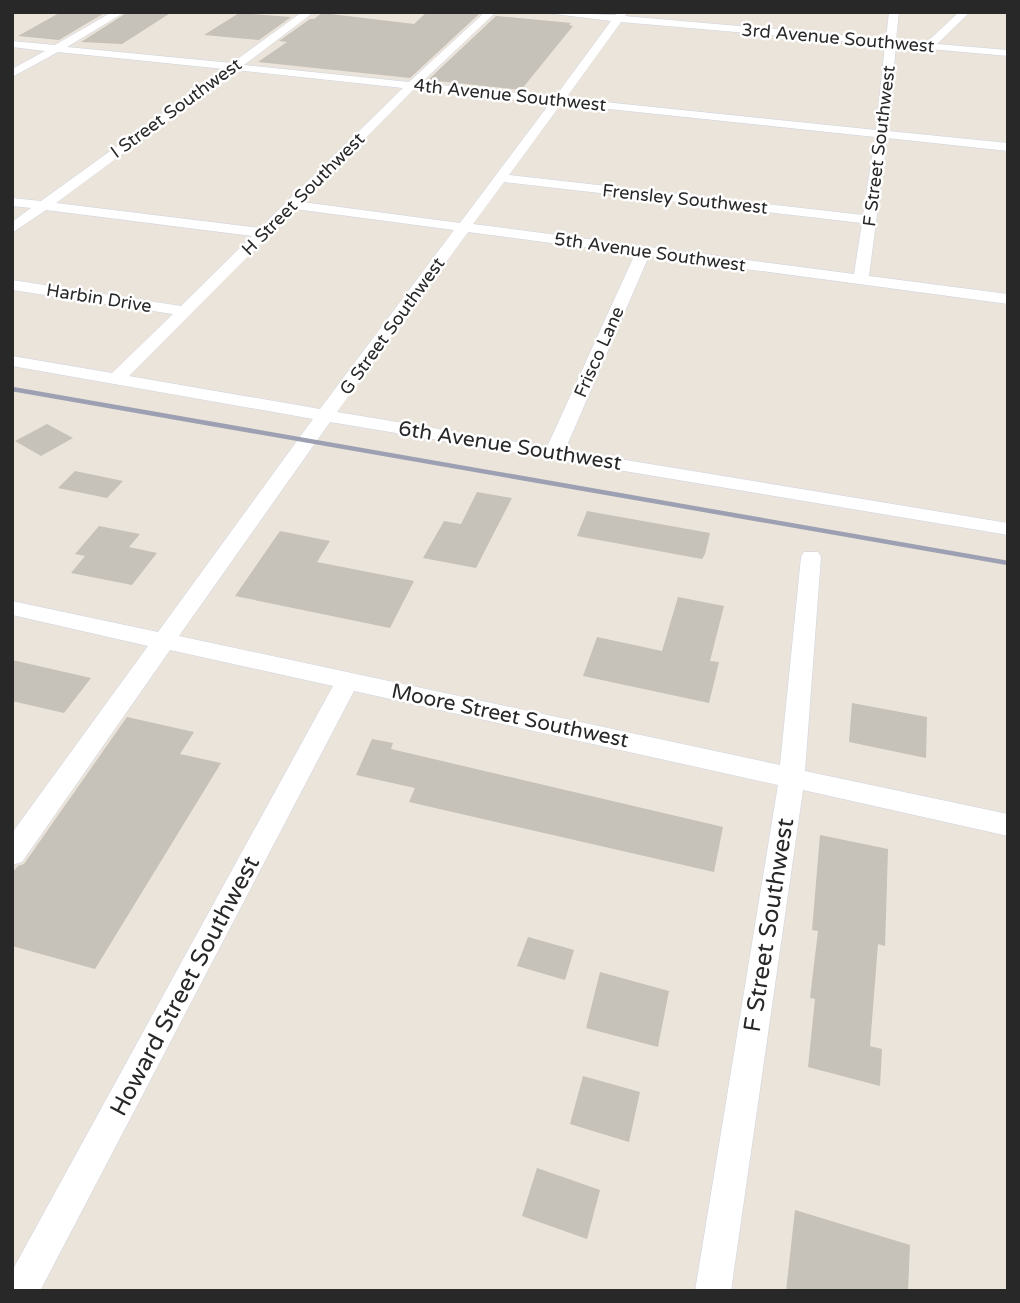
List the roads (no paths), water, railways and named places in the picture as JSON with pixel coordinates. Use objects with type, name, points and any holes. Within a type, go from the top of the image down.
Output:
[{"type":"street","points":[[12,74],[120,12]]},
{"type":"street","name":"I Street Southwest","points":[[44,205],[309,12]]},
{"type":"street","name":"H Street Southwest","points":[[117,379],[412,85],[491,12]]},
{"type":"street","name":"3rd Avenue Southwest","points":[[543,12],[620,16],[1008,53]]},
{"type":"street","name":"F Street Southwest","points":[[861,280],[882,134],[894,12]]},
{"type":"street","points":[[929,46],[965,12]]},
{"type":"street","name":"G Street Southwest","points":[[12,854],[163,641],[620,16]]},
{"type":"street","name":"4th Avenue Southwest","points":[[12,44],[1008,146]]},
{"type":"street","name":"Frensley Southwest","points":[[500,178],[870,220]]},
{"type":"street","points":[[12,201],[264,233]]},
{"type":"street","points":[[12,229],[44,205]]},
{"type":"street","name":"5th Avenue Southwest","points":[[293,205],[1008,299]]},
{"type":"street","name":"Frisco Lane","points":[[554,453],[644,251]]},
{"type":"street","name":"Harbin Drive","points":[[12,285],[186,311]]},
{"type":"street","name":"6th Avenue Southwest","points":[[12,361],[1008,529]]},
{"type":"street","name":"F Street Southwest","points":[[713,1291],[792,778],[811,557]]},
{"type":"street","name":"Moore Street Southwest","points":[[12,608],[1008,825]]},
{"type":"street","name":"Howard Street Southwest","points":[[21,1291],[348,681]]},
{"type":"railway","points":[[12,389],[1008,563]]}]
